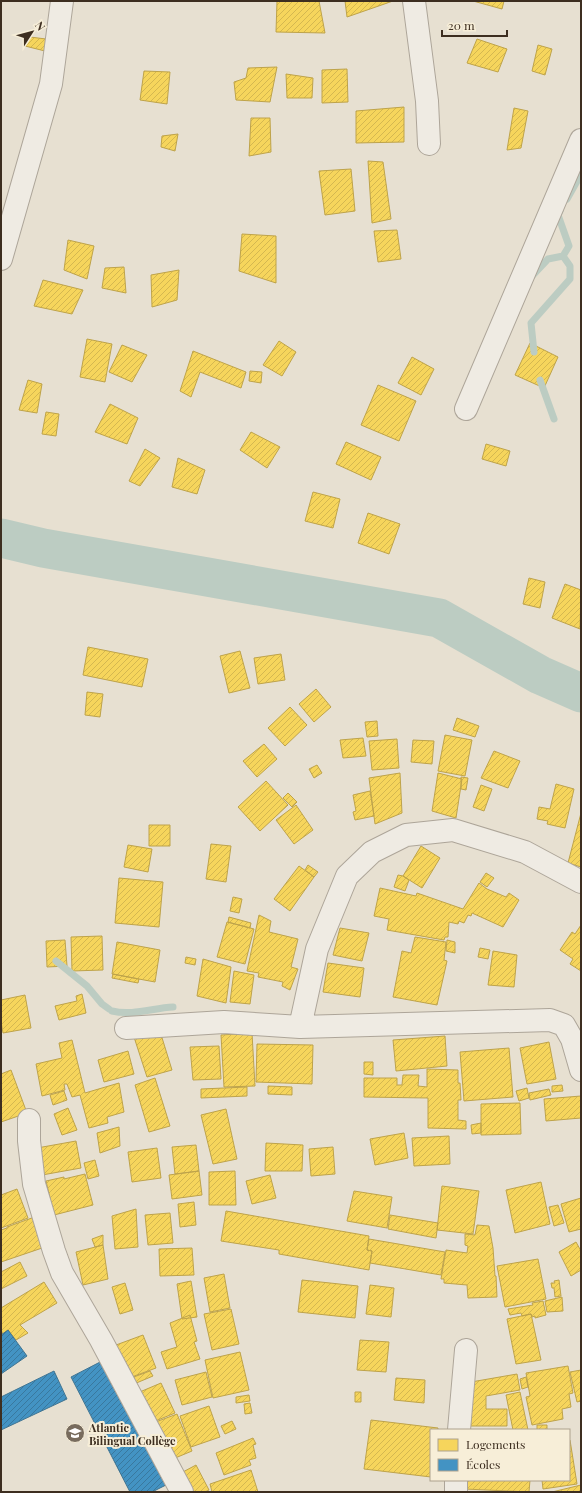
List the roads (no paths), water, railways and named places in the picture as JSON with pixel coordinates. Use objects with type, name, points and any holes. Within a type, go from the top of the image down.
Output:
[{"type":"street","points":[[1,259],[51,84],[62,1]]},
{"type":"street","points":[[414,1],[427,101],[429,144]]},
{"type":"street","points":[[466,409],[581,140]]},
{"type":"street","points":[[300,1027],[317,949],[347,876],[372,852],[406,835],[453,830],[524,852],[581,882]]},
{"type":"street","points":[[126,1028],[224,1022],[300,1027],[550,1020],[564,1026],[572,1038],[581,1070]]},
{"type":"street","points":[[28,1120],[34,1184],[62,1273],[101,1340],[182,1492]]},
{"type":"street","points":[[459,1429],[466,1350]]},
{"type":"street","points":[[456,1481],[456,1492]]},
{"type":"waterway","points":[[567,199],[581,174]]},
{"type":"waterway","points":[[560,211],[558,215],[569,246],[563,256]]},
{"type":"waterway","points":[[531,277],[548,259],[563,256]]},
{"type":"waterway","points":[[534,352],[531,323],[570,279],[570,266],[563,256]]},
{"type":"waterway","points":[[540,380],[554,419]]},
{"type":"waterway","points":[[1,538],[43,548],[439,618],[540,675],[581,693]]},
{"type":"waterway","points":[[56,961],[87,986],[102,1004],[109,1009]]},
{"type":"waterway","points":[[112,1011],[127,1013],[173,1007]]},
{"type":"place","name":"Atlantic Bilingual Collège","points":[[75,1433]]}]
